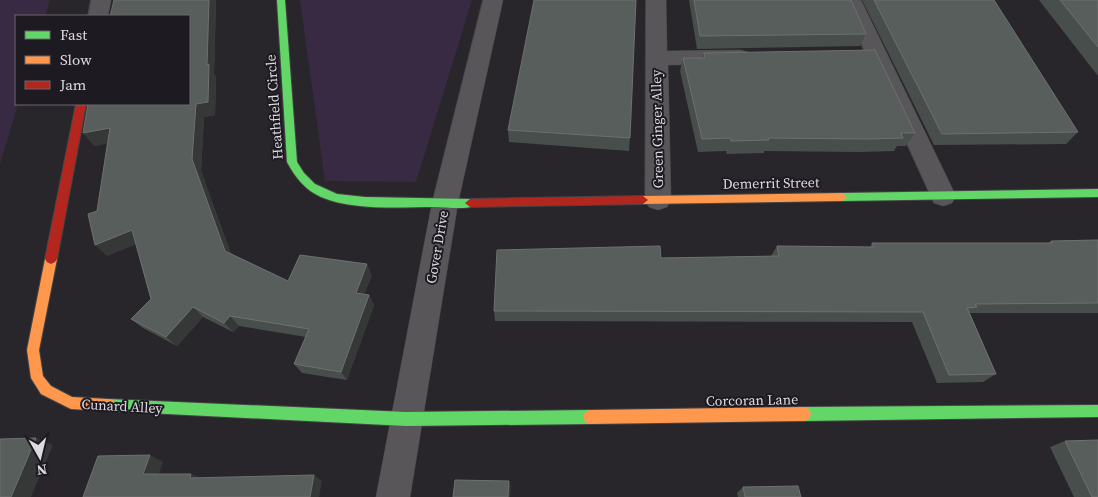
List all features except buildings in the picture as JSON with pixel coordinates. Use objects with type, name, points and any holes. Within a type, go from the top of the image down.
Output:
[{"type":"street","points":[[98,15],[101,0]]},
{"type":"street","name":"Heathfield Circle","points":[[281,0],[292,162],[296,172],[310,188],[331,199],[445,203]]},
{"type":"street","name":"Gover Drive","points":[[392,497],[445,203],[493,0]]},
{"type":"street","name":"Green Ginger Alley","points":[[656,0],[658,200]]},
{"type":"street","points":[[851,0],[867,55],[942,196]]},
{"type":"street","name":"Green Ginger Alley","points":[[656,58],[762,56]]},
{"type":"street","name":"Cunard Alley","points":[[80,105],[32,350],[33,368],[40,383],[52,395],[71,403],[406,419]]},
{"type":"street","name":"Demerrit Street","points":[[445,203],[1098,193]]},
{"type":"street","name":"Corcoran Lane","points":[[406,419],[1098,411]]},
{"type":"shaded area","points":[[0,0],[50,0],[45,15],[15,15],[15,105],[18,105],[0,164]]},
{"type":"shaded area","points":[[300,0],[472,0],[416,182],[325,181]]},
{"type":"traffic: fast","points":[[281,0],[292,162],[311,187],[323,194],[351,201],[470,203]]},
{"type":"traffic: fast","points":[[842,197],[1098,193]]},
{"type":"traffic: fast","points":[[108,405],[406,419],[590,417]]},
{"type":"traffic: fast","points":[[804,414],[1098,411]]},
{"type":"traffic: slow","points":[[643,200],[842,197]]},
{"type":"traffic: slow","points":[[51,259],[33,350],[37,378],[46,390],[71,403],[108,405]]},
{"type":"traffic: slow","points":[[590,417],[804,414]]},
{"type":"traffic: jam","points":[[51,259],[81,105]]},
{"type":"traffic: jam","points":[[470,203],[643,200]]}]
